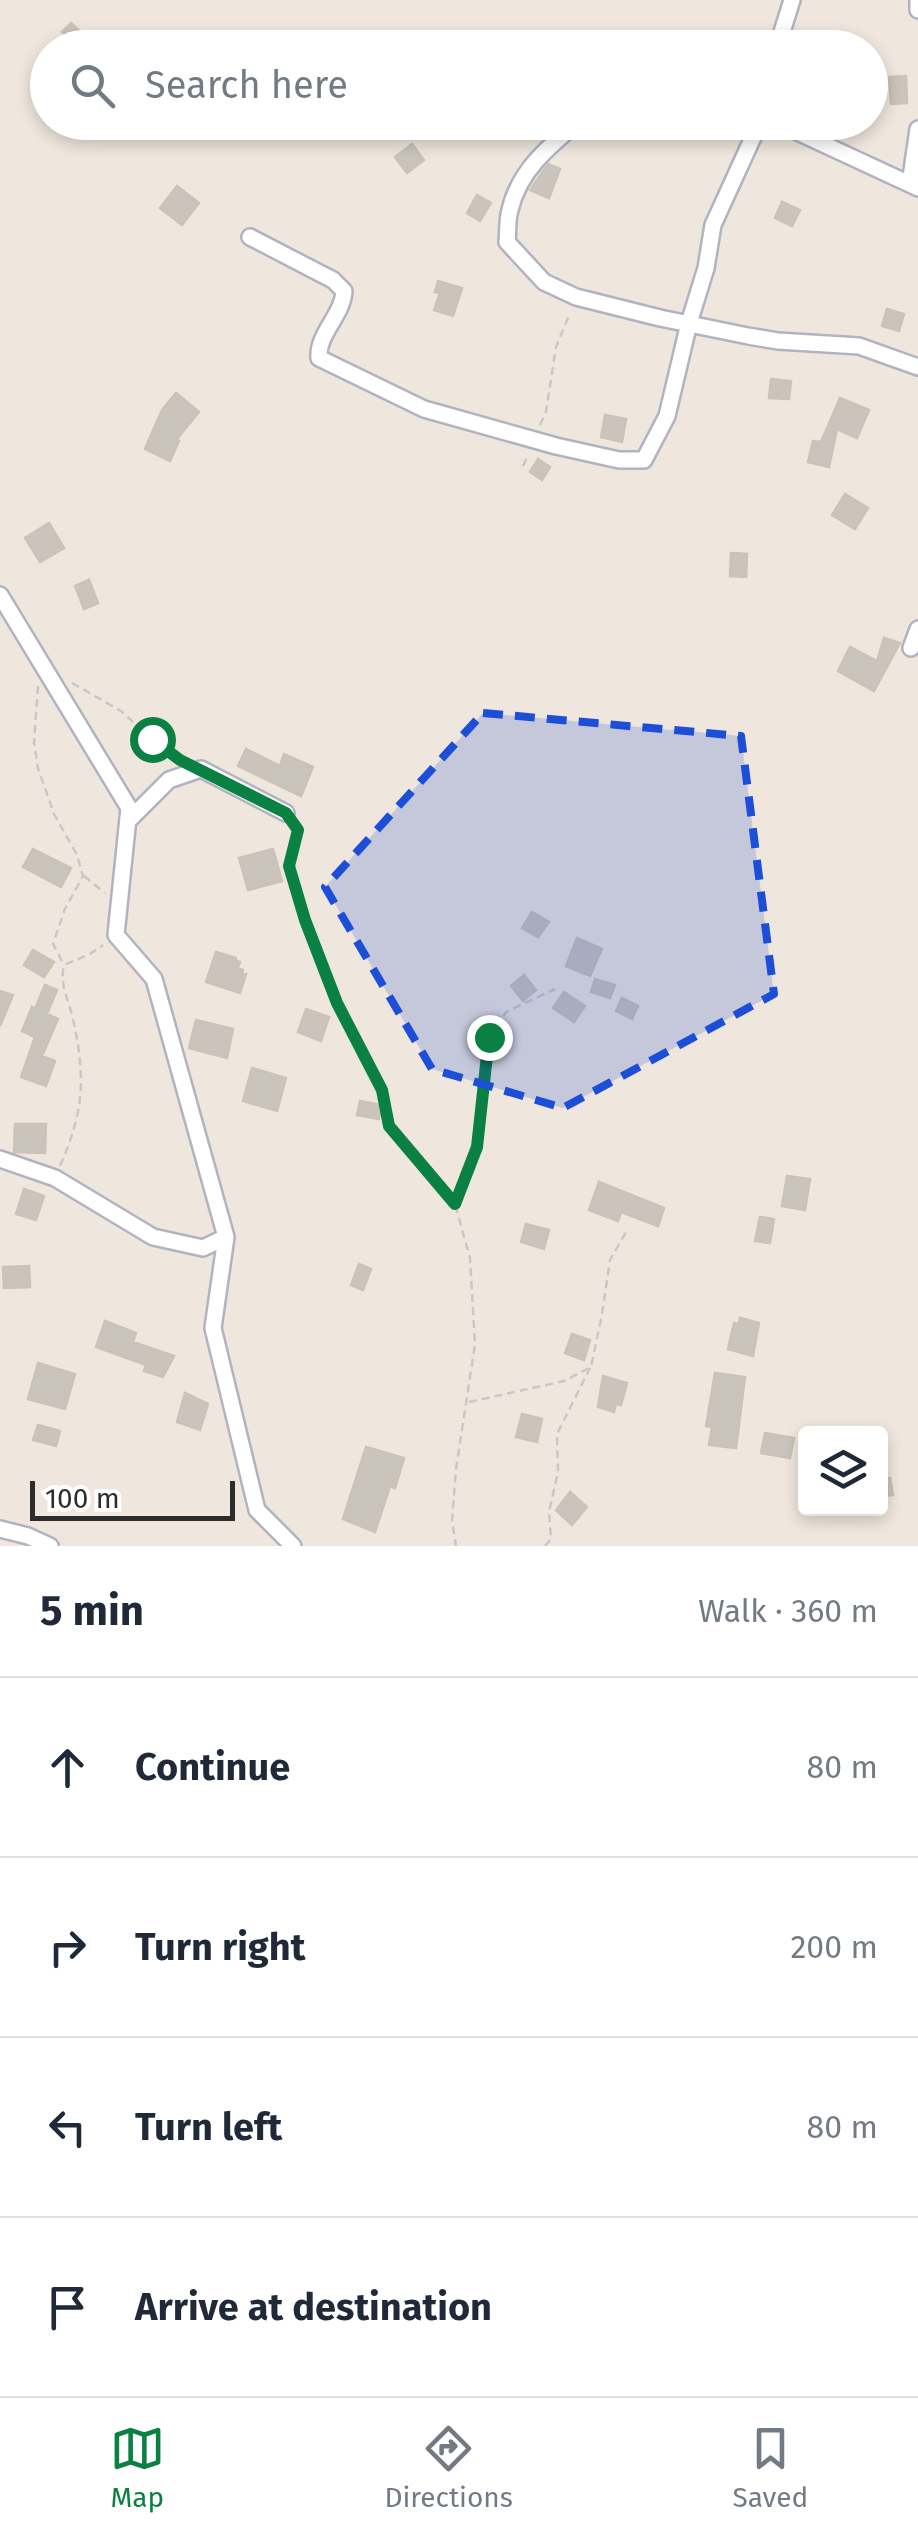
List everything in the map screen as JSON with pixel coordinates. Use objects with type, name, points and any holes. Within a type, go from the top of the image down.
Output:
[{"type":"street","points":[[782,30],[792,0]]},
{"type":"street","points":[[918,0],[918,10]]},
{"type":"street","points":[[815,140],[914,186],[918,129]]},
{"type":"street","points":[[557,140],[529,168],[510,209],[507,242],[544,282],[576,297],[688,323],[778,341],[859,346],[918,367]]},
{"type":"street","points":[[250,237],[333,280],[344,291],[344,301],[318,348],[320,358],[424,410],[619,460],[644,460],[667,416],[688,323],[706,268],[712,225],[753,140]]},
{"type":"street","points":[[0,594],[129,808],[116,935],[154,980],[226,1237],[213,1328],[257,1510],[292,1546]]},
{"type":"street","points":[[911,648],[918,629]]},
{"type":"street","points":[[128,821],[169,780],[202,769],[286,813]]},
{"type":"street","points":[[0,1158],[54,1178],[153,1237],[203,1248],[226,1237]]},
{"type":"street","points":[[0,1529],[50,1546]]},
{"type":"path","points":[[523,466],[546,412],[556,347],[576,297]]},
{"type":"path","points":[[39,659],[34,743],[38,768],[54,814],[78,855],[82,876],[54,944],[64,966],[61,979],[80,1058],[82,1100],[71,1141],[54,1178]]},
{"type":"path","points":[[66,680],[121,711],[180,760],[202,769]]},
{"type":"path","points":[[286,813],[298,830],[289,866],[337,1003],[382,1090],[389,1126],[455,1204],[470,1258],[476,1344],[454,1486],[452,1521],[456,1546]]},
{"type":"path","points":[[82,876],[102,889],[119,908]]},
{"type":"path","points":[[64,966],[90,954],[116,935]]},
{"type":"path","points":[[455,1204],[477,1147],[489,1037],[506,1012],[555,989]]},
{"type":"path","points":[[546,1546],[558,1472],[557,1434],[590,1367],[610,1260],[626,1232]]},
{"type":"path","points":[[466,1402],[564,1381],[590,1367]]},
{"type":"highlighted area","points":[[483,713],[741,736],[774,994],[563,1108],[432,1069],[325,887]]},
{"type":"building","points":[[906,76],[907,103],[891,104],[889,77]]},
{"type":"building","points":[[412,144],[424,160],[407,173],[395,157]]},
{"type":"building","points":[[548,164],[560,169],[549,198],[530,190]]},
{"type":"building","points":[[177,186],[199,203],[182,225],[160,208]]},
{"type":"building","points":[[477,195],[491,203],[480,221],[467,213]]},
{"type":"building","points":[[782,202],[800,210],[792,226],[775,218]]},
{"type":"building","points":[[438,281],[462,288],[453,316],[434,310],[440,293],[435,292]]},
{"type":"building","points":[[887,309],[904,314],[899,331],[882,326]]},
{"type":"building","points":[[771,379],[791,381],[789,399],[769,398]]},
{"type":"building","points":[[176,393],[199,412],[177,439],[170,461],[145,449],[162,410]]},
{"type":"building","points":[[840,398],[869,410],[857,438],[837,429],[829,467],[808,462],[813,441],[821,442]]},
{"type":"building","points":[[605,415],[626,419],[622,442],[601,437]]},
{"type":"building","points":[[538,459],[550,467],[542,480],[530,472]]},
{"type":"building","points":[[845,494],[868,508],[855,529],[832,515]]},
{"type":"building","points":[[49,523],[64,548],[40,562],[25,538]]},
{"type":"building","points":[[731,553],[747,554],[746,577],[730,576]]},
{"type":"building","points":[[89,580],[98,603],[84,609],[75,586]]},
{"type":"building","points":[[884,638],[900,643],[874,691],[838,671],[850,647],[877,661]]},
{"type":"building","points":[[246,749],[280,766],[284,754],[313,767],[301,796],[238,766]]},
{"type":"building","points":[[33,849],[71,868],[61,887],[23,867]]},
{"type":"building","points":[[273,849],[282,881],[248,890],[239,858]]},
{"type":"building","points":[[532,912],[549,922],[538,937],[522,928]]},
{"type":"building","points":[[577,938],[602,949],[590,976],[566,966]]},
{"type":"building","points":[[33,950],[54,962],[44,977],[24,965]]},
{"type":"building","points":[[216,952],[240,962],[238,968],[246,974],[240,993],[206,982]]},
{"type":"building","points":[[524,975],[536,990],[523,1001],[511,986]]},
{"type":"building","points":[[595,979],[615,985],[610,998],[591,992]]},
{"type":"building","points":[[45,985],[57,990],[47,1014],[58,1019],[42,1056],[55,1061],[46,1086],[21,1077],[35,1037],[22,1031]]},
{"type":"building","points":[[0,991],[13,995],[0,1026]]},
{"type":"building","points":[[564,992],[585,1006],[574,1022],[553,1008]]},
{"type":"building","points":[[622,998],[638,1006],[632,1019],[616,1011]]},
{"type":"building","points":[[306,1009],[329,1017],[321,1041],[298,1032]]},
{"type":"building","points":[[196,1020],[233,1029],[227,1058],[189,1048]]},
{"type":"building","points":[[252,1068],[286,1078],[277,1111],[243,1101]]},
{"type":"building","points":[[360,1101],[381,1105],[379,1119],[357,1115]]},
{"type":"building","points":[[15,1124],[46,1124],[45,1153],[14,1152]]},
{"type":"building","points":[[787,1176],[810,1179],[805,1210],[782,1206]]},
{"type":"building","points":[[599,1182],[664,1208],[658,1226],[621,1212],[618,1221],[589,1210]]},
{"type":"building","points":[[24,1189],[44,1196],[36,1220],[16,1214]]},
{"type":"building","points":[[760,1217],[774,1219],[770,1243],[755,1241]]},
{"type":"building","points":[[526,1224],[549,1230],[544,1249],[521,1242]]},
{"type":"building","points":[[359,1264],[371,1269],[363,1290],[351,1285]]},
{"type":"building","points":[[29,1266],[30,1287],[4,1288],[3,1267]]},
{"type":"building","points":[[740,1318],[759,1323],[753,1356],[728,1349],[734,1323],[739,1324]]},
{"type":"building","points":[[105,1321],[136,1333],[133,1342],[174,1356],[163,1377],[144,1371],[146,1365],[96,1347]]},
{"type":"building","points":[[572,1334],[590,1340],[584,1360],[565,1353]]},
{"type":"building","points":[[38,1363],[75,1374],[65,1409],[28,1399]]},
{"type":"building","points":[[715,1373],[745,1377],[736,1448],[709,1445],[712,1427],[706,1426]]},
{"type":"building","points":[[603,1376],[627,1383],[621,1405],[616,1404],[614,1412],[598,1407]]},
{"type":"building","points":[[185,1393],[208,1404],[200,1430],[177,1422]]},
{"type":"building","points":[[522,1414],[542,1419],[537,1442],[516,1437]]},
{"type":"building","points":[[38,1425],[60,1431],[56,1446],[33,1440]]},
{"type":"building","points":[[765,1433],[794,1438],[790,1458],[761,1453]]},
{"type":"building","points":[[366,1447],[404,1458],[375,1532],[343,1519]]},
{"type":"building","points":[[570,1492],[587,1507],[572,1525],[556,1510]]},
{"type":"route","points":[[152,739],[180,760],[286,813],[298,830],[289,866],[337,1003],[382,1090],[389,1126],[455,1204],[477,1147],[489,1037]]}]
